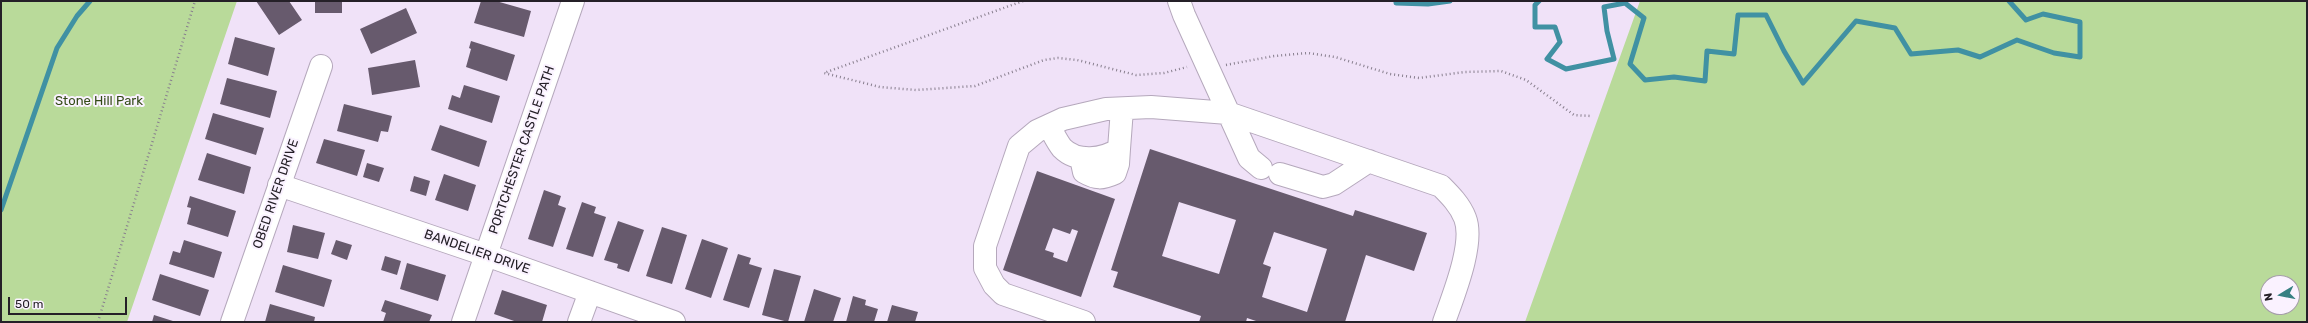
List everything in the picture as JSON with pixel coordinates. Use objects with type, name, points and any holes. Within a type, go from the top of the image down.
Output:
[{"type":"street","name":"PORTCHESTER CASTLE PATH","points":[[463,322],[573,1]]},
{"type":"street","points":[[1179,1],[1249,158],[1270,171],[1323,187],[1334,184],[1369,161]]},
{"type":"street","name":"OBED RIVER DRIVE","points":[[232,322],[320,66]]},
{"type":"street","points":[[1084,322],[1003,294],[994,285],[985,268],[985,246],[1019,146],[1037,132],[1077,116],[1106,110],[1151,107],[1228,113],[1441,186],[1455,201],[1466,218],[1467,240],[1462,270],[1444,322]]},
{"type":"street","points":[[1049,126],[1063,148],[1081,158],[1095,158],[1111,154],[1119,149],[1122,109]]},
{"type":"street","name":"BANDELIER DRIVE","points":[[279,185],[486,255],[674,322]]},
{"type":"street","points":[[579,322],[590,292]]},
{"type":"path","points":[[98,322],[194,1]]},
{"type":"path","points":[[1023,1],[824,73],[880,87],[916,90],[975,86],[1044,60],[1058,58],[1077,60],[1136,74],[1164,73],[1191,66],[1222,66],[1274,56],[1308,53],[1334,56],[1390,74],[1419,78],[1465,72],[1501,71],[1526,80],[1574,115],[1591,116]]},
{"type":"green space","name":"Stone Hill Park","points":[[1,1],[237,1],[127,322],[1,322]]},
{"type":"green space","points":[[1640,1],[2307,1],[2307,322],[1525,322]]},
{"type":"building","points":[[256,1],[289,1],[302,20],[279,35]]},
{"type":"building","points":[[315,1],[342,1],[342,13],[315,13]]},
{"type":"building","points":[[481,1],[496,1],[531,11],[524,37],[474,23]]},
{"type":"building","points":[[406,8],[417,33],[371,54],[360,29]]},
{"type":"building","points":[[235,37],[275,48],[268,76],[228,64]]},
{"type":"building","points":[[471,41],[515,55],[507,81],[466,67],[471,49],[469,48]]},
{"type":"building","points":[[415,60],[420,87],[372,95],[368,68]]},
{"type":"building","points":[[227,78],[277,91],[270,118],[220,104]]},
{"type":"building","points":[[464,85],[500,96],[492,123],[448,109],[452,95],[460,98]]},
{"type":"building","points":[[344,104],[392,116],[388,132],[381,131],[378,142],[337,131]]},
{"type":"building","points":[[213,113],[264,128],[256,155],[205,139]]},
{"type":"building","points":[[440,125],[487,141],[479,167],[431,150]]},
{"type":"building","points":[[324,139],[365,150],[357,176],[316,163]]},
{"type":"building","points":[[1150,149],[1353,216],[1355,210],[1427,233],[1414,271],[1366,255],[1345,322],[1259,322],[1247,318],[1246,322],[1199,322],[1201,316],[1113,287],[1118,272],[1111,270]],"holes":[[[1179,202],[1236,220],[1219,274],[1162,256]],[[1274,232],[1327,249],[1307,312],[1262,297],[1271,267],[1263,264]]]},
{"type":"building","points":[[207,153],[251,167],[244,194],[198,180]]},
{"type":"building","points":[[367,163],[384,168],[379,182],[363,177]]},
{"type":"building","points":[[1037,171],[1115,199],[1081,297],[1003,270]],"holes":[[[1053,228],[1070,234],[1072,229],[1078,231],[1067,262],[1053,257],[1054,253],[1045,250]]]},
{"type":"building","points":[[444,174],[476,185],[468,211],[435,200]]},
{"type":"building","points":[[414,176],[430,181],[426,196],[410,191]]},
{"type":"building","points":[[544,190],[561,196],[558,205],[566,208],[553,247],[528,239]]},
{"type":"building","points":[[190,196],[236,211],[228,237],[187,224],[191,208],[187,207]]},
{"type":"building","points":[[582,202],[596,207],[594,213],[606,217],[593,257],[566,249]]},
{"type":"building","points":[[618,221],[644,230],[629,272],[617,268],[618,264],[604,260]]},
{"type":"building","points":[[293,225],[325,233],[318,259],[287,252]]},
{"type":"building","points":[[662,227],[687,235],[672,284],[646,276]]},
{"type":"building","points":[[702,239],[728,248],[711,298],[685,289]]},
{"type":"building","points":[[184,240],[222,252],[214,278],[169,264],[173,251],[180,253]]},
{"type":"building","points":[[336,240],[352,245],[347,260],[331,254]]},
{"type":"building","points":[[738,254],[751,258],[749,264],[762,268],[749,308],[723,300]]},
{"type":"building","points":[[385,256],[401,261],[397,275],[381,270]]},
{"type":"building","points":[[407,263],[446,275],[438,301],[400,289]]},
{"type":"building","points":[[283,265],[332,280],[324,307],[275,292]]},
{"type":"building","points":[[774,269],[801,276],[788,322],[762,315]]},
{"type":"building","points":[[160,274],[209,290],[200,316],[152,300]]},
{"type":"building","points":[[814,289],[841,298],[833,322],[804,322]]},
{"type":"building","points":[[502,290],[547,305],[542,322],[517,322],[494,314]]},
{"type":"building","points":[[853,296],[866,300],[865,305],[878,309],[874,322],[846,322]]},
{"type":"building","points":[[385,300],[432,315],[429,322],[383,322],[386,313],[381,311]]},
{"type":"building","points":[[270,304],[315,317],[314,322],[265,322]]},
{"type":"building","points":[[892,305],[918,312],[915,322],[887,322]]},
{"type":"building","points":[[154,315],[176,322],[152,322]]},
{"type":"waterway","points":[[1,210],[57,48],[77,16],[90,1]]},
{"type":"waterway","points":[[1396,1],[1396,3],[1428,4],[1450,1]]},
{"type":"waterway","points":[[1539,1],[1535,5],[1535,27],[1555,27],[1560,42],[1547,59],[1566,69],[1614,59],[1607,31],[1604,7],[1625,3],[1644,18],[1630,64],[1645,80],[1674,77],[1705,81],[1707,51],[1734,54],[1738,15],[1766,15],[1784,51],[1803,83],[1856,21],[1895,28],[1911,54],[1958,50],[1980,57],[2017,40],[2054,53],[2080,57],[2080,22],[2043,14],[2026,20],[2009,1]]}]
